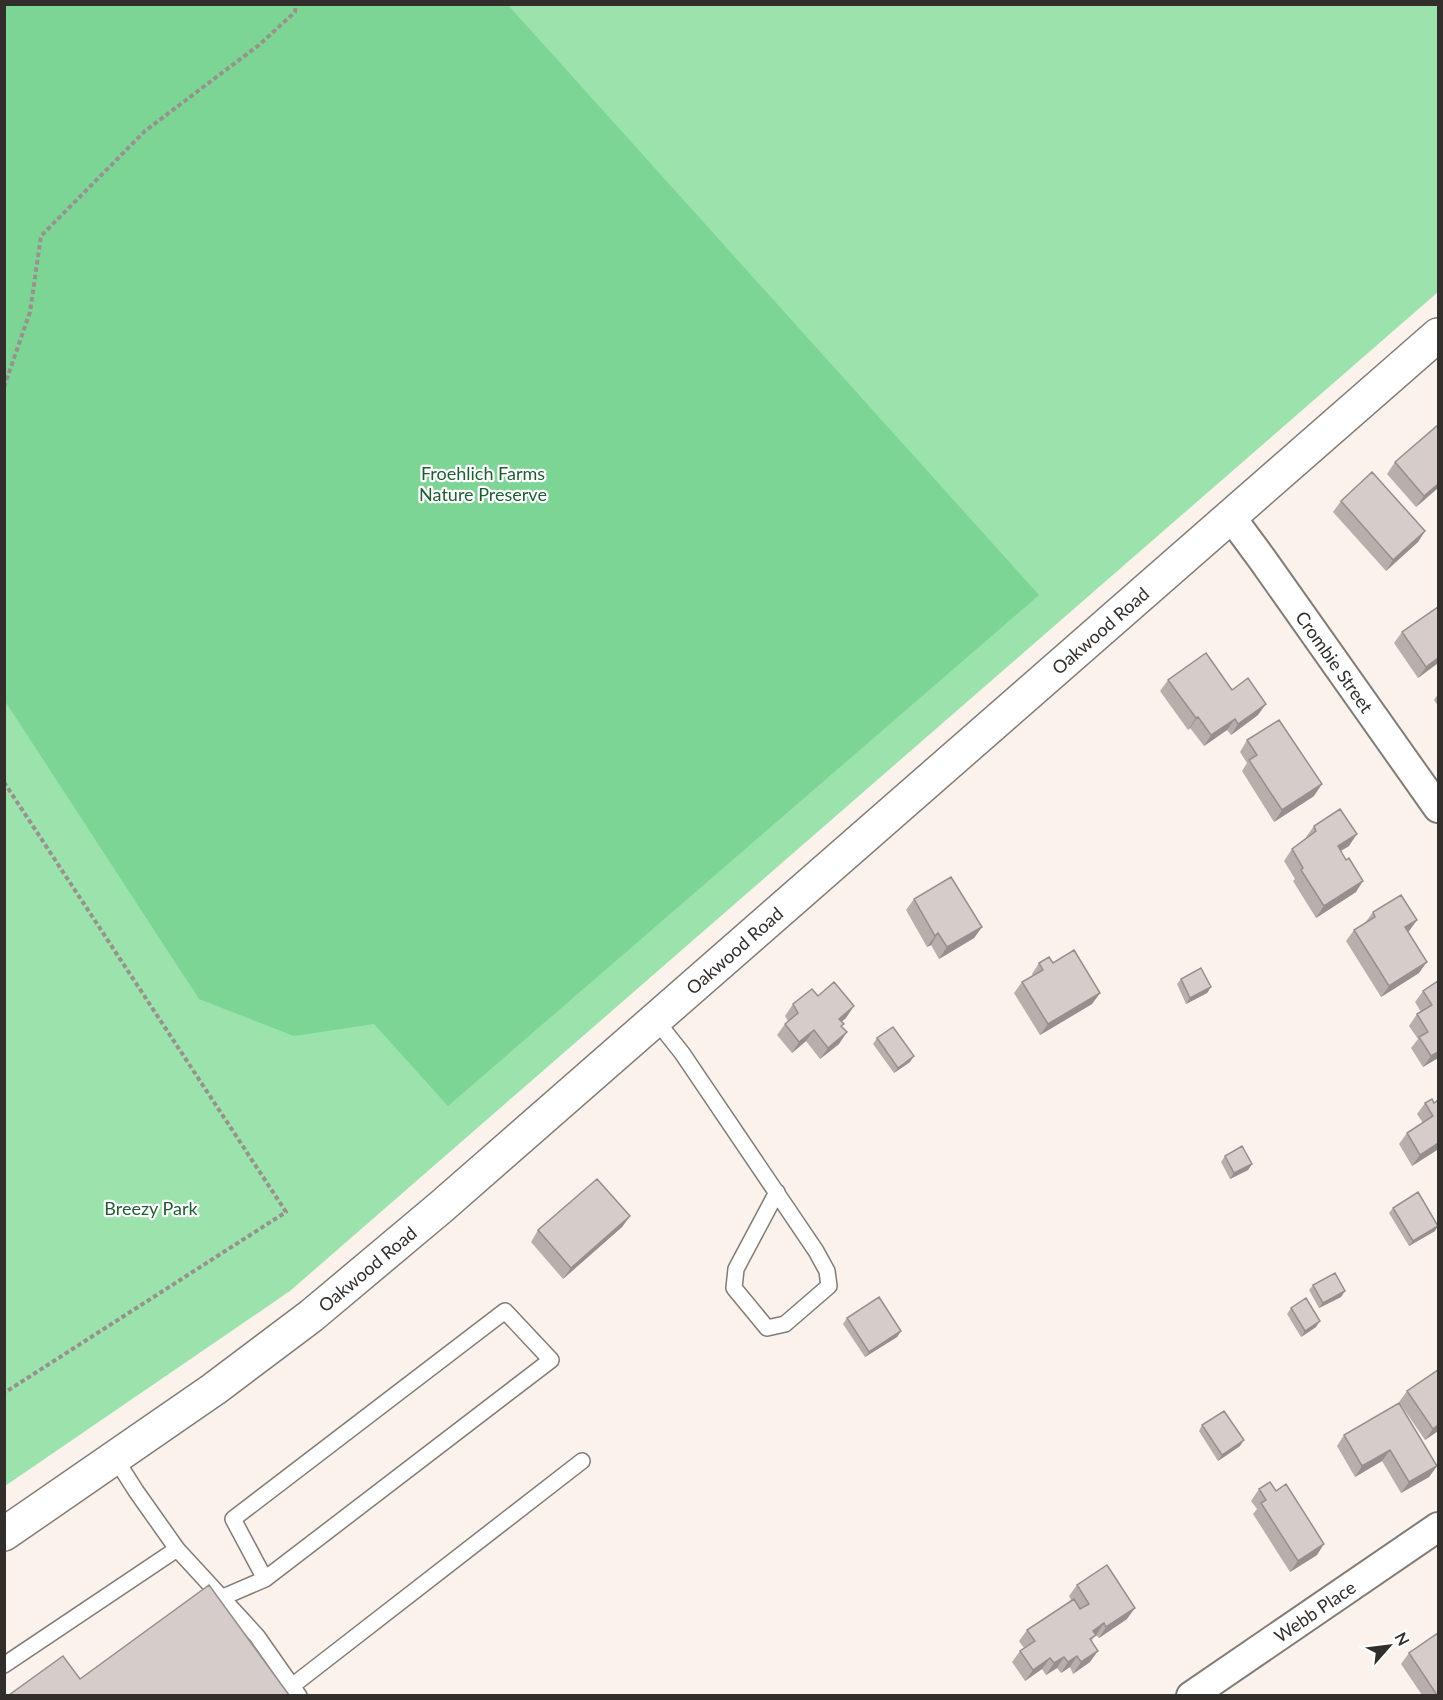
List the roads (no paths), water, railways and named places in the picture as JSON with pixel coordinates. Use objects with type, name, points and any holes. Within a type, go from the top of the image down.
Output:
[{"type":"main road","name":"Oakwood Road","points":[[4,1534],[214,1389],[311,1316],[441,1207],[1438,335]]},
{"type":"street","name":"Crombie Street","points":[[1231,517],[1438,808]]},
{"type":"street","name":"Webb Place","points":[[1191,1695],[1438,1527]]},
{"type":"lane","points":[[655,1019],[682,1053],[777,1192],[816,1251],[826,1271],[829,1286],[785,1324],[767,1328],[734,1288],[736,1269],[777,1192]]},
{"type":"lane","points":[[221,1598],[265,1579],[551,1360],[505,1311],[233,1519],[265,1579]]},
{"type":"lane","points":[[114,1458],[177,1549],[257,1636],[296,1691],[582,1461]]},
{"type":"lane","points":[[4,1665],[177,1549]]},
{"type":"park label","name":"Froehlich Farms Nature Preserve","points":[[483,483]]},
{"type":"park label","name":"Breezy Park","points":[[151,1208]]}]
